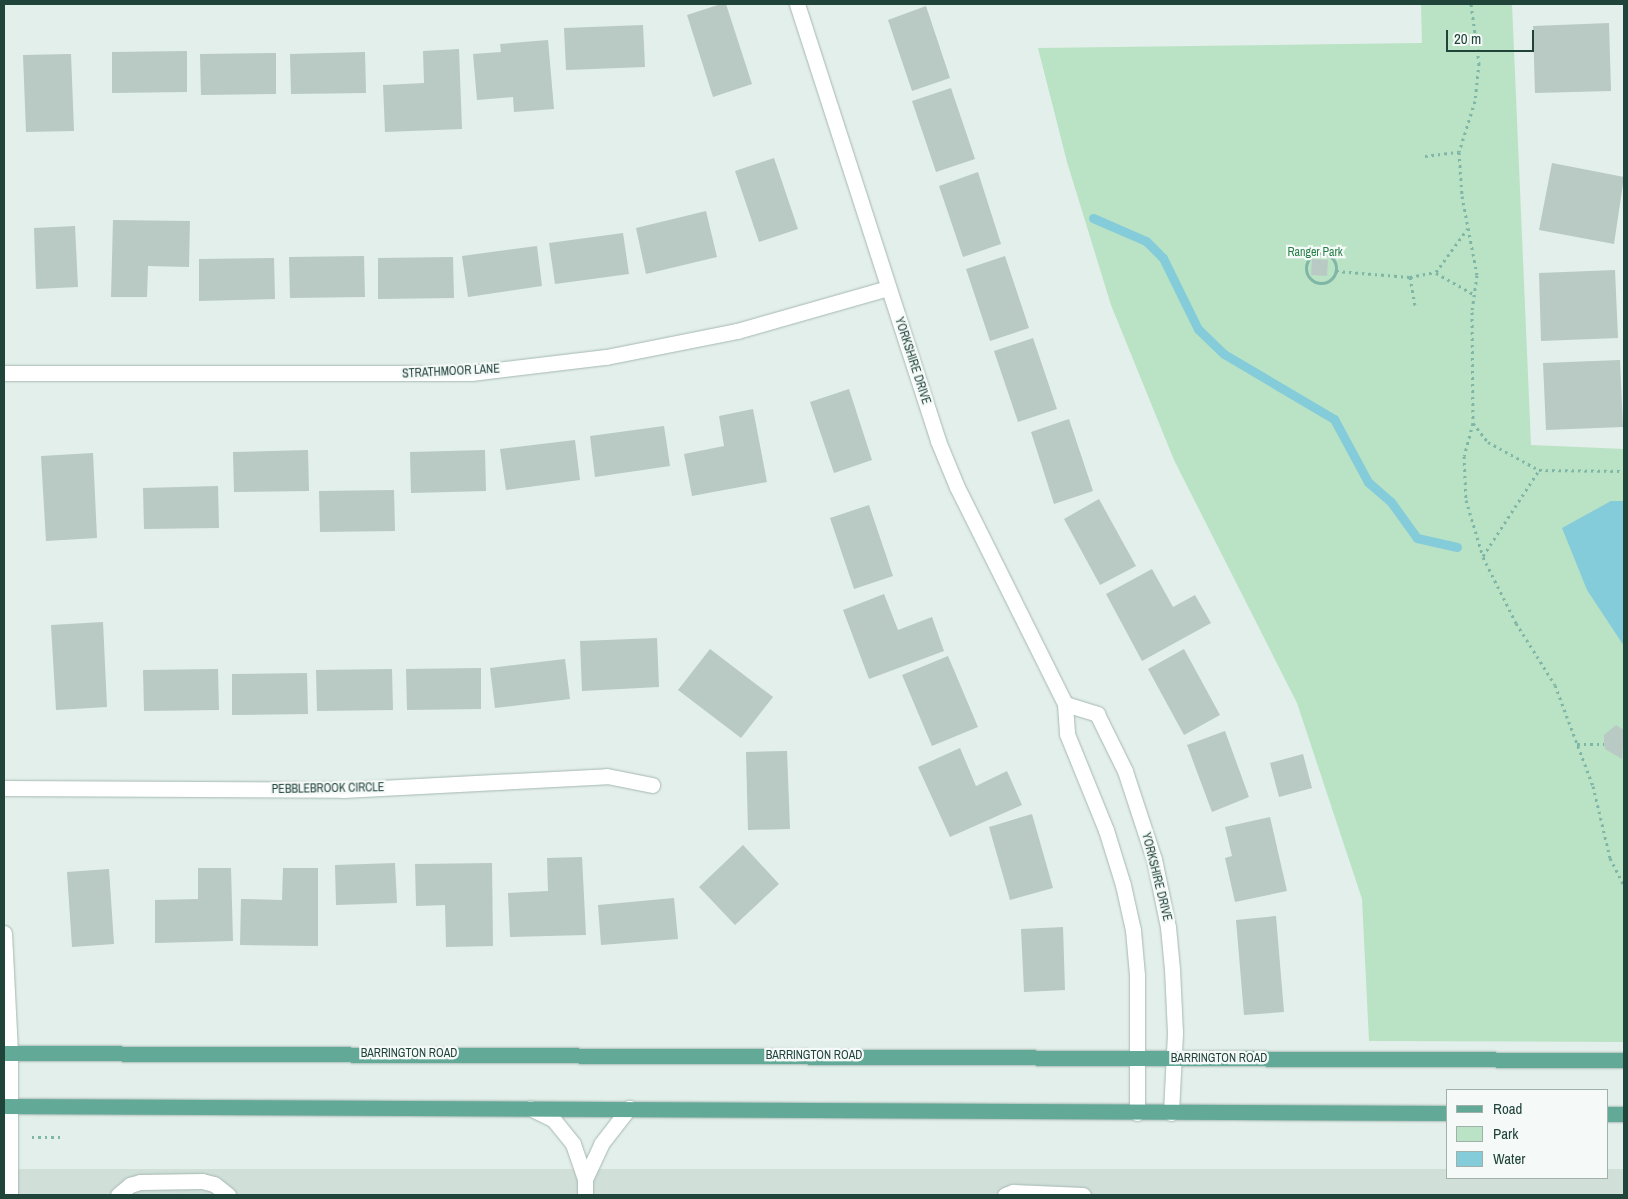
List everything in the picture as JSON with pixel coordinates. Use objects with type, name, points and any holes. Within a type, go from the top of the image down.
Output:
[{"type":"main road","name":"BARRINGTON ROAD","points":[[7,1053],[1624,1060]]},
{"type":"main road","points":[[7,1106],[528,1107],[1137,1113],[1446,1113]]},
{"type":"main road","points":[[1608,1114],[1624,1114]]},
{"type":"street","name":"YORKSHIRE DRIVE","points":[[797,4],[938,441],[957,487],[1065,704],[1067,734],[1106,830],[1133,930],[1137,975],[1137,1113]]},
{"type":"street","name":"STRATHMOOR LANE","points":[[4,373],[471,373],[606,357],[728,333],[888,288]]},
{"type":"street","name":"YORKSHIRE DRIVE","points":[[1065,704],[1097,714],[1125,771],[1154,859],[1168,927],[1172,969],[1174,1059],[1171,1113]]},
{"type":"street","name":"PEBBLEBROOK CIRCLE","points":[[4,788],[342,790],[608,776],[652,785]]},
{"type":"street","points":[[4,933],[10,1195]]},
{"type":"street","points":[[528,1107],[553,1119],[572,1144],[585,1179],[585,1195]]},
{"type":"street","points":[[585,1179],[601,1144],[629,1108]]},
{"type":"street","points":[[118,1195],[130,1185],[140,1182],[202,1181],[214,1184],[228,1195]]},
{"type":"street","points":[[1005,1195],[1013,1192],[1083,1195]]},
{"type":"path","points":[[1470,4],[1479,63],[1475,100],[1459,152],[1468,228],[1477,275],[1470,372],[1473,423],[1464,456],[1466,500],[1483,557],[1516,623],[1554,685],[1593,786],[1610,858],[1624,886]]},
{"type":"path","points":[[1426,156],[1459,152]]},
{"type":"path","points":[[1436,272],[1468,228]]},
{"type":"path","points":[[1324,253],[1331,256],[1336,271],[1326,282],[1318,283],[1307,273],[1306,265],[1310,258],[1324,253]]},
{"type":"path","points":[[1336,271],[1410,277],[1436,272],[1475,294]]},
{"type":"path","points":[[1410,277],[1415,306]]},
{"type":"path","points":[[1473,423],[1488,442],[1539,470],[1624,471]]},
{"type":"path","points":[[1483,557],[1539,470]]},
{"type":"path","points":[[1577,744],[1604,744]]},
{"type":"shaded area","points":[[4,1169],[1446,1169],[1446,1179],[1608,1179],[1608,1169],[1624,1169],[1624,1195],[4,1195]]},
{"type":"green space","name":"Ranger Park","points":[[1421,4],[1512,4],[1531,445],[1624,449],[1624,1042],[1369,1041],[1362,899],[1297,703],[1174,460],[1111,305],[1067,162],[1038,48],[1422,43]]},
{"type":"water","points":[[1611,501],[1624,501],[1624,646],[1587,590],[1562,528]]},
{"type":"building","points":[[726,4],[752,84],[713,97],[687,15]]},
{"type":"building","points":[[926,6],[950,78],[912,91],[888,20]]},
{"type":"building","points":[[1609,23],[1611,91],[1535,93],[1533,26]]},
{"type":"building","points":[[643,25],[645,67],[566,70],[564,28]]},
{"type":"building","points":[[548,40],[554,109],[514,112],[513,97],[477,100],[473,54],[501,52],[500,44]]},
{"type":"building","points":[[459,49],[462,129],[385,132],[383,85],[424,83],[423,51]]},
{"type":"building","points":[[187,51],[187,92],[112,93],[112,52]]},
{"type":"building","points":[[365,52],[366,93],[291,94],[290,54]]},
{"type":"building","points":[[276,53],[276,94],[201,95],[200,54]]},
{"type":"building","points":[[71,54],[74,131],[26,132],[23,55]]},
{"type":"building","points":[[951,88],[975,159],[936,172],[912,101]]},
{"type":"building","points":[[774,158],[798,229],[759,242],[735,171]]},
{"type":"building","points":[[1552,163],[1624,177],[1614,244],[1539,230]]},
{"type":"building","points":[[978,172],[1001,244],[963,257],[939,186]]},
{"type":"building","points":[[706,211],[717,257],[646,274],[636,228]]},
{"type":"building","points":[[113,220],[190,221],[189,267],[148,266],[147,297],[111,297]]},
{"type":"building","points":[[75,226],[78,287],[36,289],[34,228]]},
{"type":"building","points":[[623,233],[629,274],[555,284],[549,243]]},
{"type":"building","points":[[537,246],[542,286],[468,297],[462,256]]},
{"type":"building","points":[[364,256],[365,297],[290,298],[289,257]]},
{"type":"building","points":[[1005,256],[1029,328],[990,341],[966,269]]},
{"type":"building","points":[[453,257],[454,298],[378,299],[378,258]]},
{"type":"building","points":[[274,258],[275,299],[199,301],[199,259]]},
{"type":"building","points":[[1312,259],[1328,260],[1327,276],[1311,275]]},
{"type":"building","points":[[1615,270],[1618,338],[1541,341],[1539,273]]},
{"type":"building","points":[[1033,338],[1057,409],[1018,422],[994,351]]},
{"type":"building","points":[[1620,360],[1623,427],[1546,430],[1543,363]]},
{"type":"building","points":[[849,389],[872,460],[834,473],[810,402]]},
{"type":"building","points":[[753,409],[767,482],[692,496],[684,454],[724,446],[719,416]]},
{"type":"building","points":[[1069,419],[1093,491],[1054,504],[1031,432]]},
{"type":"building","points":[[664,426],[670,466],[595,477],[590,436]]},
{"type":"building","points":[[575,440],[580,480],[506,490],[500,449]]},
{"type":"building","points":[[308,450],[309,491],[234,492],[233,452]]},
{"type":"building","points":[[485,450],[486,491],[411,493],[410,452]]},
{"type":"building","points":[[93,453],[97,538],[46,541],[41,456]]},
{"type":"building","points":[[218,486],[219,528],[144,529],[143,488]]},
{"type":"building","points":[[394,490],[395,531],[320,532],[319,491]]},
{"type":"building","points":[[1099,499],[1136,566],[1100,585],[1064,519]]},
{"type":"building","points":[[869,505],[893,576],[854,589],[830,518]]},
{"type":"building","points":[[1152,569],[1173,607],[1195,595],[1211,623],[1142,661],[1106,594]]},
{"type":"building","points":[[884,594],[898,630],[932,617],[944,651],[869,679],[843,610]]},
{"type":"building","points":[[103,622],[107,707],[56,710],[51,625]]},
{"type":"building","points":[[657,638],[659,687],[582,691],[580,641]]},
{"type":"building","points":[[710,649],[773,697],[741,738],[678,690]]},
{"type":"building","points":[[1184,649],[1220,715],[1184,735],[1148,669]]},
{"type":"building","points":[[948,656],[978,727],[932,746],[902,675]]},
{"type":"building","points":[[565,659],[570,699],[495,708],[490,668]]},
{"type":"building","points":[[481,668],[481,709],[407,710],[406,669]]},
{"type":"building","points":[[218,669],[219,710],[144,711],[143,670]]},
{"type":"building","points":[[392,669],[393,710],[317,711],[316,670]]},
{"type":"building","points":[[307,673],[308,714],[232,715],[232,674]]},
{"type":"building","points":[[1616,725],[1624,730],[1622,759],[1605,749],[1604,744],[1604,735]]},
{"type":"building","points":[[1225,731],[1249,797],[1212,812],[1187,745]]},
{"type":"building","points":[[960,748],[976,786],[1007,771],[1022,805],[950,837],[918,767]]},
{"type":"building","points":[[787,751],[790,829],[748,830],[746,752]]},
{"type":"building","points":[[1303,754],[1312,788],[1279,797],[1270,763]]},
{"type":"building","points":[[1032,814],[1053,888],[1010,900],[989,827]]},
{"type":"building","points":[[1270,817],[1287,891],[1235,902],[1225,858],[1232,856],[1225,827]]},
{"type":"building","points":[[743,845],[779,884],[735,925],[699,887]]},
{"type":"building","points":[[582,857],[586,935],[510,937],[508,893],[548,891],[547,858]]},
{"type":"building","points":[[395,863],[397,903],[336,905],[335,865]]},
{"type":"building","points":[[492,863],[493,946],[446,947],[445,905],[416,906],[415,864]]},
{"type":"building","points":[[198,868],[231,868],[233,941],[155,943],[155,900],[198,899]]},
{"type":"building","points":[[283,868],[318,868],[318,946],[240,945],[241,899],[282,900]]},
{"type":"building","points":[[109,869],[114,944],[72,947],[67,872]]},
{"type":"building","points":[[674,898],[678,939],[601,945],[598,905]]},
{"type":"building","points":[[1276,916],[1284,1012],[1244,1015],[1236,920]]},
{"type":"building","points":[[1063,927],[1065,990],[1024,992],[1021,929]]},
{"type":"waterway","points":[[1093,218],[1146,241],[1163,258],[1198,329],[1224,354],[1334,419],[1368,482],[1391,502],[1417,538],[1457,547]]}]
